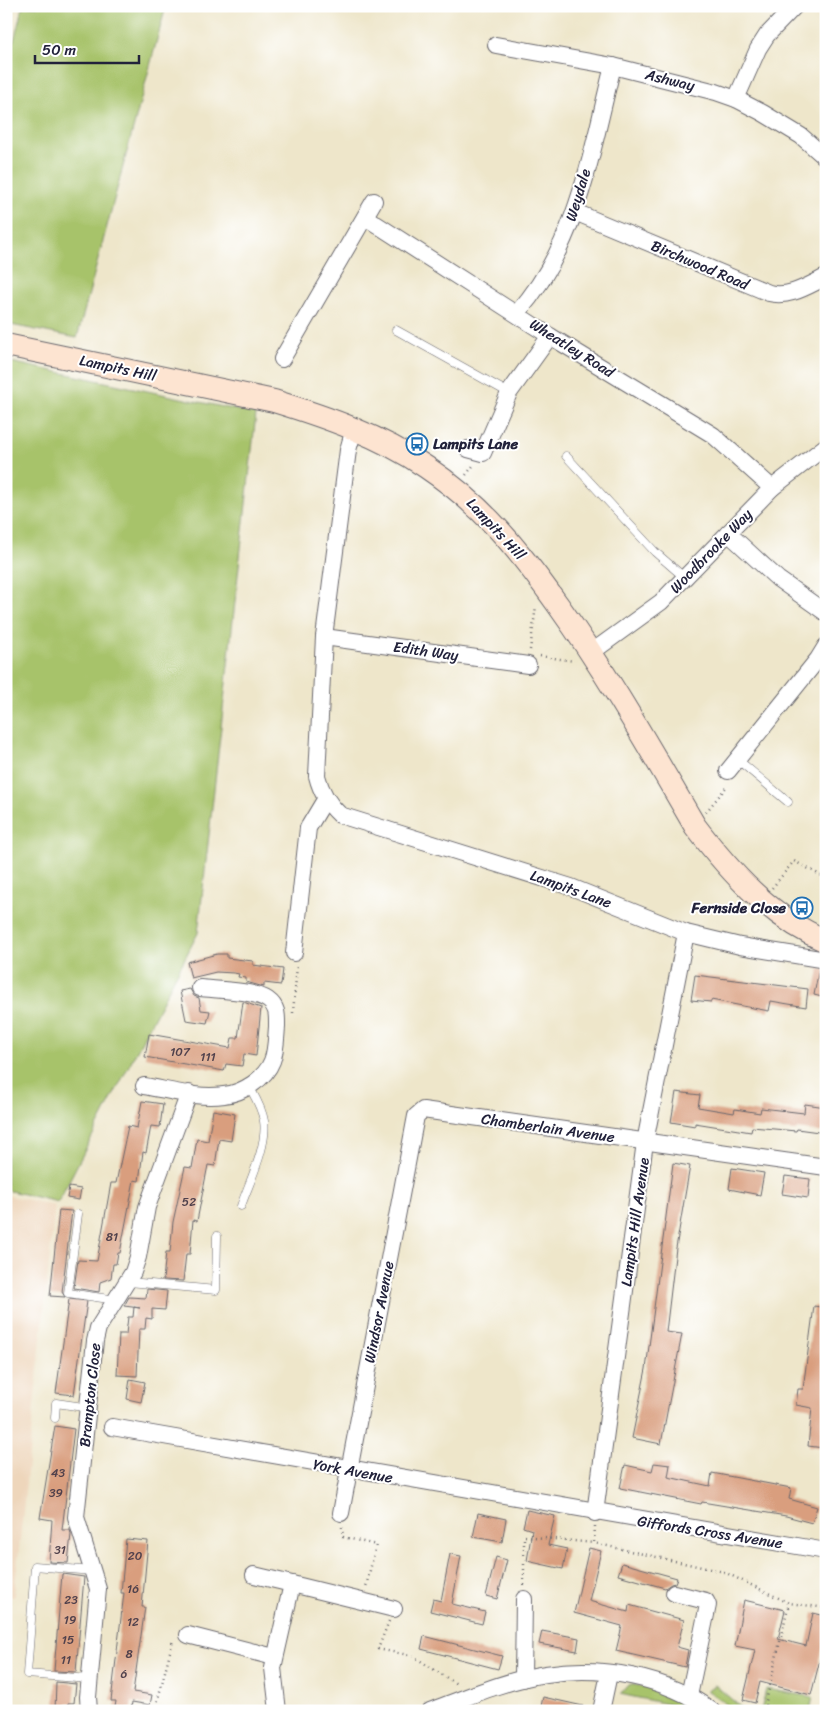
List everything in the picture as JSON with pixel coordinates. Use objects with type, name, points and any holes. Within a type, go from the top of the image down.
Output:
[{"type":"main road","name":"Lampits Hill","points":[[6,345],[274,401],[314,413],[398,450],[456,488],[517,548],[592,652],[695,826],[733,872],[762,900],[811,934],[826,941]]},
{"type":"street","points":[[736,99],[758,49],[767,35],[796,6]]},
{"type":"street","name":"Ashway","points":[[496,45],[613,66],[736,99],[801,136],[826,158]]},
{"type":"street","name":"Weydale","points":[[517,313],[536,291],[547,273],[575,212],[613,66]]},
{"type":"street","points":[[282,359],[374,201]]},
{"type":"street","name":"Birchwood Road","points":[[575,212],[780,296],[791,294],[826,277]]},
{"type":"street","name":"Wheatley Road","points":[[365,217],[550,336],[713,435],[772,488]]},
{"type":"street","points":[[476,451],[509,394],[550,336]]},
{"type":"street","name":"Lampits Lane","points":[[354,430],[348,450],[324,637],[317,776],[326,798],[340,815],[562,884],[686,933],[740,946],[826,960]]},
{"type":"street","name":"Woodbrooke Way","points":[[592,652],[660,602],[686,578],[772,488],[826,446]]},
{"type":"street","points":[[728,533],[778,578],[826,613]]},
{"type":"street","name":"Edith Way","points":[[324,637],[528,665]]},
{"type":"street","points":[[732,765],[818,659],[826,646]]},
{"type":"street","points":[[294,953],[308,828],[326,798]]},
{"type":"street","name":"Lampits Hill Avenue","points":[[595,1513],[645,1142],[686,933]]},
{"type":"street","points":[[144,1086],[189,1094],[225,1095],[249,1086],[266,1071],[273,1060],[278,1012],[273,1004],[256,995],[200,988]]},
{"type":"street","name":"Brampton Close","points":[[89,1711],[89,1679],[98,1589],[76,1517],[98,1328],[129,1282],[138,1257],[147,1207],[189,1094]]},
{"type":"street","name":"Chamberlain Avenue","points":[[419,1112],[423,1110],[826,1167]]},
{"type":"street","name":"Windsor Avenue","points":[[341,1513],[416,1116],[419,1112]]},
{"type":"street","name":"York Avenue","points":[[112,1428],[595,1513]]},
{"type":"street","name":"Giffords Cross Avenue","points":[[595,1513],[826,1551]]},
{"type":"street","points":[[254,1575],[394,1608]]},
{"type":"street","points":[[278,1711],[274,1678],[274,1657],[292,1584]]},
{"type":"street","points":[[674,1593],[706,1600],[708,1605],[689,1696]]},
{"type":"street","points":[[523,1679],[524,1599]]},
{"type":"street","points":[[188,1635],[274,1657]]},
{"type":"street","points":[[430,1711],[523,1679],[546,1674],[577,1672],[630,1675],[689,1696],[712,1711]]},
{"type":"street","points":[[601,1711],[609,1674]]},
{"type":"lane","points":[[396,330],[509,394]]},
{"type":"lane","points":[[566,456],[655,552],[686,578]]},
{"type":"lane","points":[[732,765],[788,802]]},
{"type":"lane","points":[[241,1206],[264,1141],[265,1122],[260,1105],[249,1086]]},
{"type":"lane","points":[[78,1214],[68,1293],[116,1300]]},
{"type":"lane","points":[[129,1282],[216,1290],[217,1236]]},
{"type":"lane","points":[[55,1418],[56,1403],[90,1408]]},
{"type":"lane","points":[[89,1679],[27,1674],[35,1566],[94,1572]]},
{"type":"path","points":[[456,488],[476,451]]},
{"type":"path","points":[[540,579],[528,665],[536,666],[538,656],[582,662],[592,652]]},
{"type":"path","points":[[695,826],[732,780],[732,765]]},
{"type":"path","points":[[762,900],[794,861],[826,878]]},
{"type":"path","points":[[292,1014],[298,958],[294,953]]},
{"type":"path","points":[[341,1513],[343,1538],[376,1545],[362,1601]]},
{"type":"path","points":[[594,1543],[595,1513]]},
{"type":"path","points":[[524,1599],[524,1536],[594,1543],[724,1572],[788,1603],[826,1608]]},
{"type":"path","points":[[769,1711],[764,1710],[788,1603]]},
{"type":"path","points":[[394,1608],[378,1649],[413,1656],[474,1695]]},
{"type":"path","points":[[155,1711],[175,1632],[188,1635]]},
{"type":"shaded area","points":[[6,1195],[55,1206],[14,1597],[6,1596]]},
{"type":"green space","points":[[23,6],[166,6],[77,338],[6,324],[6,230],[9,220],[6,219],[6,70]]},
{"type":"green space","points":[[6,361],[256,414],[198,933],[58,1202],[6,1190]]},
{"type":"green space","points":[[629,1684],[661,1690],[702,1711],[685,1711],[676,1706],[620,1694]]},
{"type":"green space","points":[[715,1685],[745,1711],[735,1711],[707,1690]]},
{"type":"green space","points":[[766,1689],[813,1697],[810,1711],[761,1711]]},
{"type":"building","points":[[217,954],[227,954],[227,958],[253,961],[253,965],[283,969],[281,985],[264,983],[264,987],[246,982],[246,978],[238,977],[239,974],[234,973],[216,972],[191,978],[187,962]]},
{"type":"building","points":[[819,969],[826,970],[826,998],[814,995]]},
{"type":"building","points":[[695,975],[808,989],[806,1007],[771,1001],[769,1011],[711,1000],[711,1002],[691,1000]]},
{"type":"building","points":[[190,989],[194,996],[199,998],[201,1010],[210,1011],[207,1023],[186,1020],[180,991]]},
{"type":"building","points":[[243,1002],[261,1008],[256,1056],[244,1054],[242,1066],[226,1064],[224,1071],[145,1057],[149,1034],[230,1048],[232,1038],[238,1038]]},
{"type":"building","points":[[676,1092],[700,1095],[698,1107],[734,1113],[735,1109],[760,1113],[761,1108],[804,1113],[805,1104],[826,1107],[826,1133],[797,1129],[796,1131],[752,1127],[751,1132],[695,1123],[695,1126],[671,1122]]},
{"type":"building","points":[[142,1101],[163,1104],[160,1127],[151,1126],[146,1153],[143,1152],[139,1181],[134,1180],[120,1253],[118,1253],[116,1264],[113,1264],[111,1278],[100,1282],[99,1292],[74,1288],[78,1260],[97,1261],[111,1183],[116,1183],[128,1126],[137,1128]]},
{"type":"building","points":[[213,1110],[235,1114],[231,1141],[219,1139],[215,1166],[208,1165],[197,1221],[193,1220],[190,1254],[186,1254],[183,1281],[163,1280],[166,1252],[170,1252],[173,1222],[185,1167],[192,1168],[197,1139],[208,1141]]},
{"type":"building","points":[[673,1163],[690,1166],[676,1248],[666,1332],[682,1334],[661,1444],[632,1438],[646,1369]]},
{"type":"building","points":[[732,1168],[764,1173],[760,1195],[729,1189]]},
{"type":"building","points":[[785,1176],[810,1179],[808,1198],[782,1194]]},
{"type":"building","points":[[69,1187],[81,1189],[79,1200],[67,1198]]},
{"type":"building","points":[[59,1210],[72,1211],[62,1292],[65,1297],[50,1296]]},
{"type":"building","points":[[147,1289],[167,1291],[165,1310],[152,1309],[152,1319],[146,1318],[145,1329],[139,1329],[137,1376],[117,1375],[119,1334],[126,1334],[128,1317],[133,1317],[134,1307],[124,1306],[129,1297],[146,1298]]},
{"type":"building","points":[[69,1299],[87,1301],[74,1395],[56,1393]]},
{"type":"building","points":[[814,1306],[826,1308],[824,1448],[808,1446],[812,1408],[796,1405],[798,1389],[803,1389]]},
{"type":"building","points":[[130,1379],[145,1382],[141,1402],[127,1399]]},
{"type":"building","points":[[55,1426],[74,1429],[62,1530],[70,1530],[71,1534],[68,1563],[49,1562],[52,1520],[40,1518]]},
{"type":"building","points":[[654,1463],[670,1465],[668,1477],[710,1486],[712,1473],[791,1488],[789,1499],[817,1507],[812,1523],[786,1516],[702,1502],[701,1504],[620,1488],[625,1465],[652,1471]]},
{"type":"building","points":[[527,1510],[555,1516],[548,1545],[567,1549],[563,1569],[527,1561],[532,1530],[523,1527]]},
{"type":"building","points":[[478,1513],[506,1519],[502,1542],[473,1537]]},
{"type":"building","points":[[126,1539],[148,1541],[142,1607],[145,1607],[133,1692],[152,1695],[150,1705],[132,1702],[131,1709],[115,1707],[116,1701],[111,1701],[124,1593],[121,1593]]},
{"type":"building","points":[[589,1548],[601,1551],[589,1601],[628,1612],[629,1605],[684,1620],[677,1647],[688,1650],[685,1667],[616,1651],[622,1626],[574,1613]]},
{"type":"building","points":[[450,1554],[461,1556],[452,1604],[485,1612],[482,1624],[430,1611],[433,1599],[441,1601]]},
{"type":"building","points":[[496,1557],[507,1560],[497,1599],[486,1596]]},
{"type":"building","points":[[622,1563],[677,1578],[675,1583],[665,1588],[618,1575]]},
{"type":"building","points":[[62,1574],[84,1577],[76,1672],[54,1671]]},
{"type":"building","points":[[744,1600],[785,1610],[778,1639],[806,1646],[813,1613],[826,1616],[826,1636],[811,1695],[760,1682],[755,1703],[743,1700],[755,1650],[735,1646]]},
{"type":"building","points":[[542,1631],[579,1638],[577,1651],[539,1644]]},
{"type":"building","points":[[424,1636],[502,1656],[498,1669],[421,1649]]},
{"type":"building","points":[[56,1682],[76,1684],[74,1703],[68,1703],[67,1711],[55,1711]]},
{"type":"building","points":[[543,1697],[583,1706],[583,1711],[540,1711]]},
{"type":"place","name":"Lampits Lane","points":[[417,444]]},
{"type":"place","name":"Fernside Close","points":[[802,908]]}]
